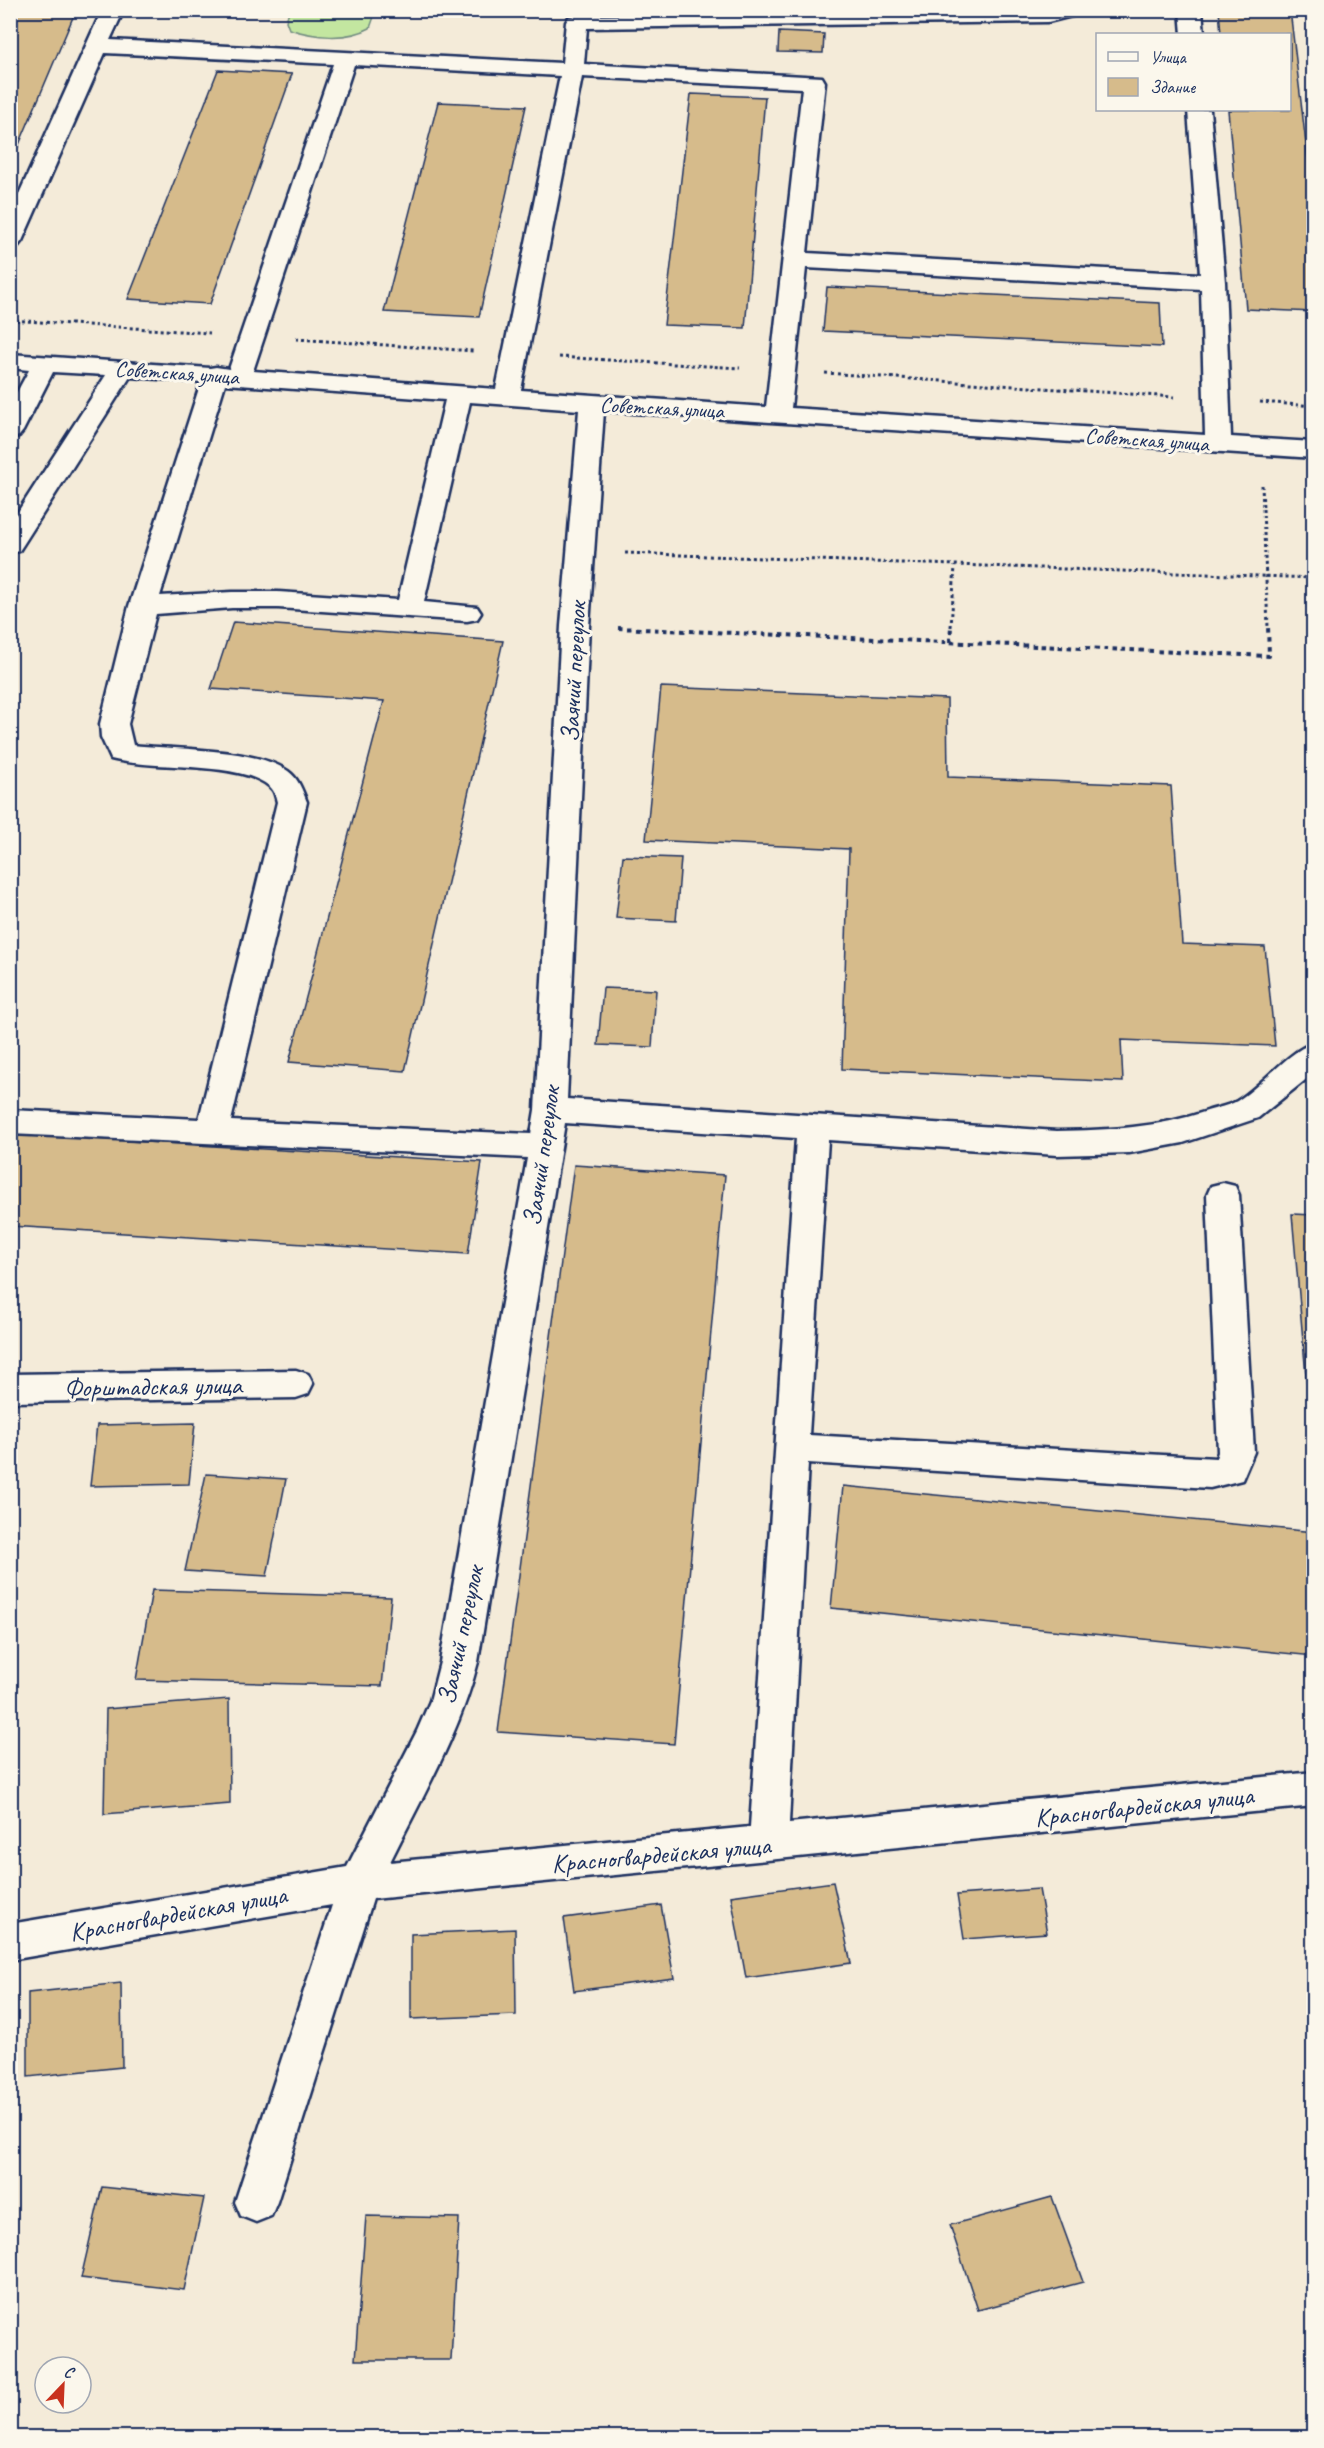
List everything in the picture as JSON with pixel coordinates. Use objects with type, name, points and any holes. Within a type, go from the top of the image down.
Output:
[{"type":"street","points":[[10,241],[113,10]]},
{"type":"street","points":[[507,396],[572,69],[577,21],[1048,16],[1068,10]]},
{"type":"street","points":[[1191,10],[1193,33]]},
{"type":"street","points":[[98,46],[814,82],[778,414]]},
{"type":"street","points":[[212,1131],[292,802],[287,787],[272,776],[255,768],[234,763],[134,756],[121,752],[115,737],[114,724],[143,606],[227,375],[253,336],[346,57]]},
{"type":"street","points":[[1199,111],[1213,282],[1218,444]]},
{"type":"street","points":[[795,260],[1213,282]]},
{"type":"street","name":"Советская улица","points":[[10,361],[592,403],[1314,450]]},
{"type":"street","points":[[10,431],[45,363]]},
{"type":"street","points":[[10,545],[123,368]]},
{"type":"street","points":[[409,609],[459,393]]},
{"type":"street","name":"Заячий переулок","points":[[256,2202],[359,1883],[434,1736],[449,1701],[459,1662],[551,1110],[575,626],[592,403]]},
{"type":"street","points":[[143,606],[210,601],[278,600],[467,613]]},
{"type":"street","points":[[551,1110],[1057,1143],[1129,1141],[1183,1131],[1247,1110],[1280,1085],[1314,1054]]},
{"type":"street","points":[[10,1122],[545,1147]]},
{"type":"street","points":[[768,1844],[790,1448],[813,1127]]},
{"type":"street","points":[[790,1448],[1210,1474],[1230,1470],[1236,1452],[1223,1195]]},
{"type":"street","name":"Форштадская улица","points":[[10,1388],[296,1384]]},
{"type":"street","name":"Красногвардейская улица","points":[[10,1942],[359,1883],[1314,1789]]},
{"type":"path","points":[[10,320],[1314,406]]},
{"type":"path","points":[[575,626],[1269,656],[1262,485]]},
{"type":"path","points":[[581,552],[1314,578]]},
{"type":"path","points":[[950,642],[955,566]]},
{"type":"green space","points":[[289,10],[376,11],[370,28],[351,35],[330,36],[289,29],[286,21]]},
{"type":"building","points":[[10,10],[76,10],[10,166]]},
{"type":"building","points":[[1219,10],[1290,10],[1314,211],[1314,312],[1246,309],[1228,111],[1291,111],[1291,33],[1221,33]]},
{"type":"building","points":[[779,32],[824,34],[823,53],[778,52]]},
{"type":"building","points":[[218,70],[292,74],[210,304],[128,299]]},
{"type":"building","points":[[691,94],[765,97],[745,328],[664,325]]},
{"type":"building","points":[[438,102],[526,106],[479,317],[384,312]]},
{"type":"building","points":[[827,287],[1160,303],[1162,347],[823,331]]},
{"type":"building","points":[[233,622],[503,641],[405,1071],[289,1062],[384,701],[211,689]]},
{"type":"building","points":[[661,687],[947,699],[948,777],[1171,786],[1182,944],[1265,947],[1275,1046],[1121,1040],[1123,1082],[842,1069],[849,849],[646,840]]},
{"type":"building","points":[[623,856],[681,858],[676,921],[616,918]]},
{"type":"building","points":[[603,988],[656,990],[652,1047],[598,1045]]},
{"type":"building","points":[[10,1134],[482,1162],[468,1254],[10,1226]]},
{"type":"building","points":[[574,1165],[725,1175],[674,1744],[498,1732]]},
{"type":"building","points":[[1292,1214],[1314,1215],[1314,1468]]},
{"type":"building","points":[[195,1423],[189,1484],[90,1486],[97,1425]]},
{"type":"building","points":[[206,1474],[286,1479],[267,1576],[185,1571]]},
{"type":"building","points":[[843,1486],[1314,1532],[1314,1656],[831,1608]]},
{"type":"building","points":[[152,1590],[391,1597],[382,1686],[136,1680]]},
{"type":"building","points":[[229,1699],[230,1804],[104,1814],[106,1709]]},
{"type":"building","points":[[833,1882],[851,1963],[746,1978],[731,1896]]},
{"type":"building","points":[[1039,1889],[1047,1933],[964,1939],[957,1895]]},
{"type":"building","points":[[661,1905],[674,1978],[574,1991],[564,1918]]},
{"type":"building","points":[[515,1929],[516,2015],[411,2019],[411,1934]]},
{"type":"building","points":[[121,1983],[122,2067],[28,2077],[28,1993]]},
{"type":"building","points":[[102,2187],[204,2198],[184,2290],[81,2278]]},
{"type":"building","points":[[1052,2197],[1083,2282],[978,2310],[950,2225]]},
{"type":"building","points":[[366,2216],[459,2218],[451,2360],[355,2360]]}]
